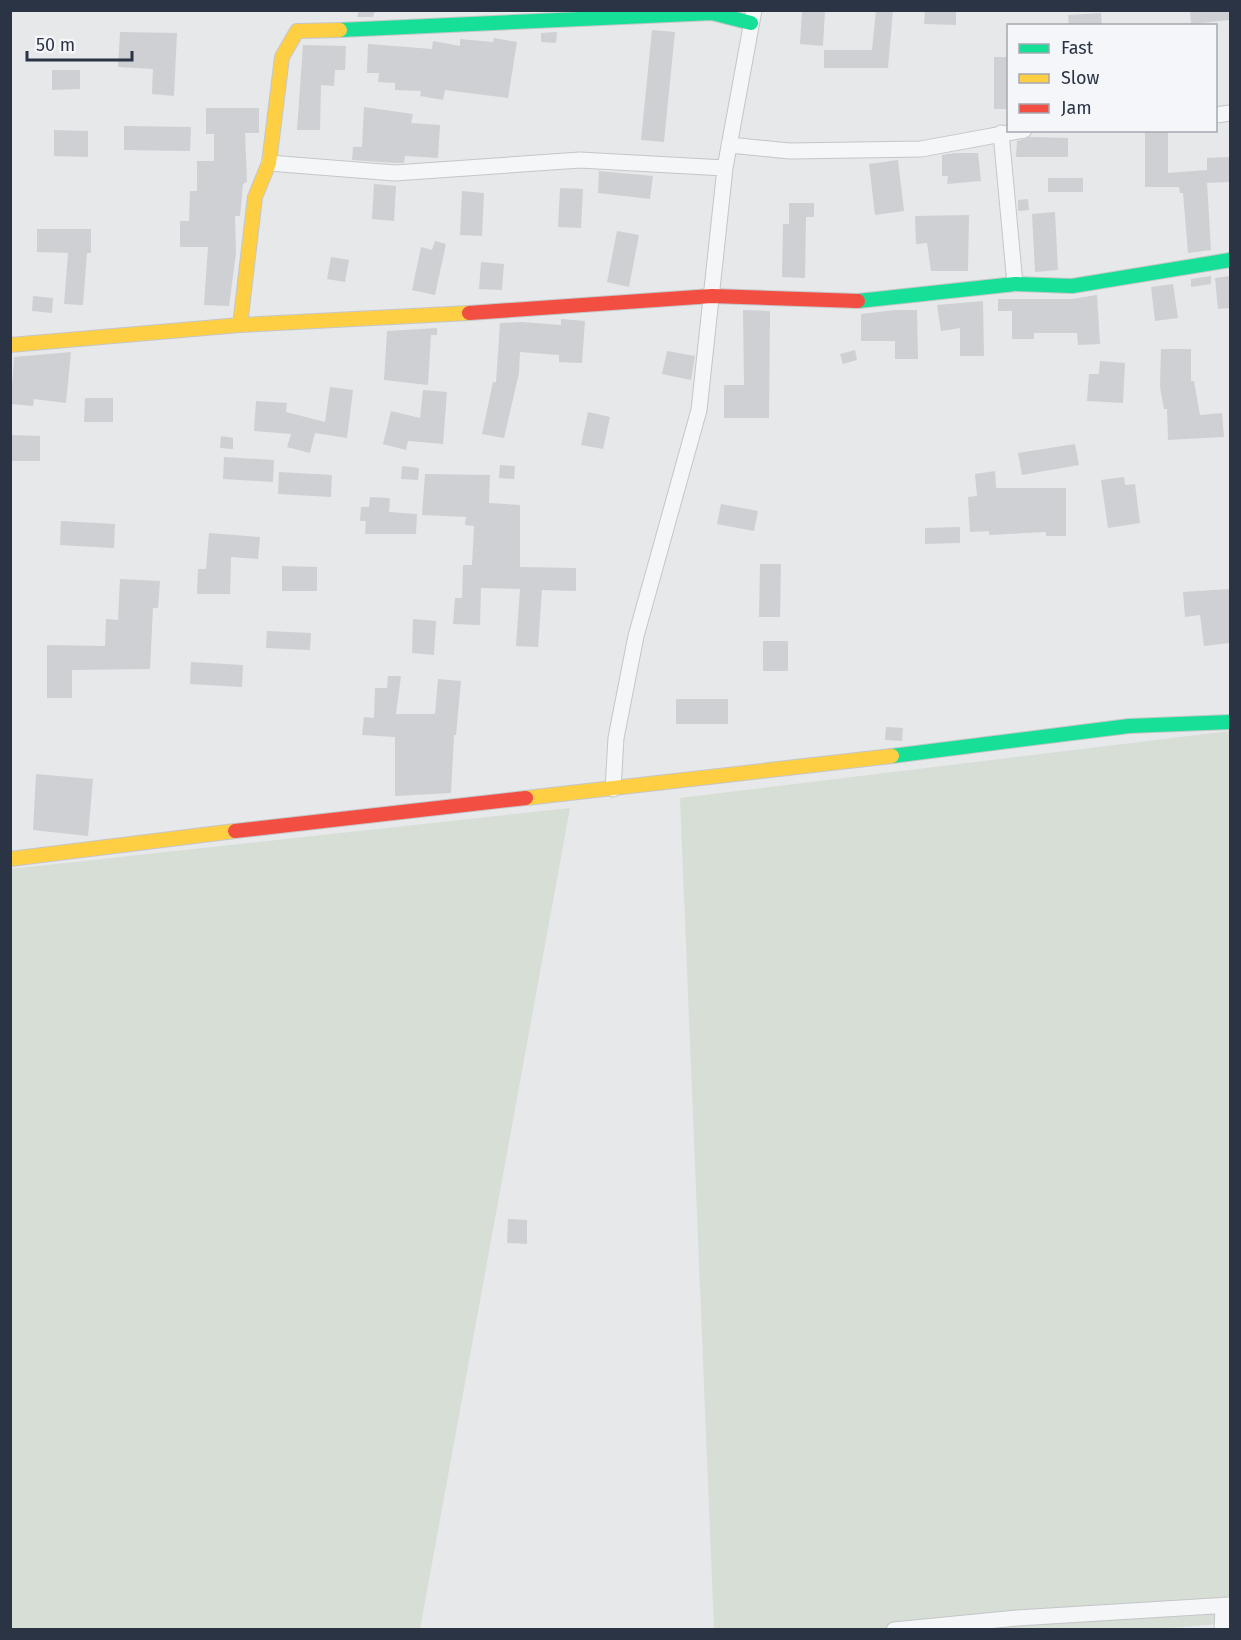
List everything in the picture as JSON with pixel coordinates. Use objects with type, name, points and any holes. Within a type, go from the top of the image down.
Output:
[{"type":"street","points":[[240,324],[255,197],[269,163],[282,57],[297,31],[373,30],[658,14],[712,13],[752,17],[725,168],[699,410],[636,636],[616,738],[613,789]]},
{"type":"street","points":[[729,145],[790,151],[921,148],[1012,132]]},
{"type":"street","points":[[1001,134],[1015,284]]},
{"type":"street","points":[[269,163],[395,173],[580,160],[725,168]]},
{"type":"street","points":[[10,345],[240,324],[345,321],[712,296],[852,302],[1015,284],[1072,286],[1230,260]]},
{"type":"street","points":[[10,859],[1129,726],[1230,722]]},
{"type":"street","points":[[894,1629],[1063,1623],[1227,1605],[1222,1629]]},
{"type":"shaded area","points":[[1230,731],[1230,1623],[1144,1630],[714,1629],[680,798]]},
{"type":"shaded area","points":[[570,808],[420,1629],[11,1629],[10,869]]},
{"type":"building","points":[[359,10],[375,10],[373,17],[357,17]]},
{"type":"building","points":[[802,10],[825,10],[823,46],[800,44]]},
{"type":"building","points":[[876,10],[893,10],[888,68],[824,68],[824,50],[872,50]]},
{"type":"building","points":[[925,10],[956,10],[956,25],[924,24]]},
{"type":"building","points":[[1190,10],[1230,10],[1230,20],[1191,24]]},
{"type":"building","points":[[1101,13],[1102,24],[1069,24],[1068,15]]},
{"type":"building","points":[[652,30],[675,32],[664,142],[641,140]]},
{"type":"building","points":[[120,32],[177,33],[174,96],[152,94],[153,69],[118,67]]},
{"type":"building","points":[[557,32],[556,43],[541,42],[541,33]]},
{"type":"building","points":[[494,38],[517,42],[508,98],[445,90],[443,100],[420,96],[421,91],[395,90],[395,83],[378,82],[379,73],[367,73],[368,44],[432,49],[433,41],[460,46],[460,39],[493,42]]},
{"type":"building","points":[[303,45],[346,46],[345,70],[335,70],[334,86],[321,85],[320,130],[297,130]]},
{"type":"building","points":[[994,57],[1007,57],[1007,109],[994,109]]},
{"type":"building","points":[[52,70],[80,70],[80,89],[52,90]]},
{"type":"building","points":[[364,107],[413,114],[411,123],[440,125],[438,158],[405,156],[404,163],[352,160],[353,147],[362,147]]},
{"type":"building","points":[[206,108],[259,108],[259,133],[245,133],[247,182],[243,184],[240,216],[235,216],[236,253],[229,306],[204,305],[208,247],[180,247],[180,221],[189,221],[190,191],[197,191],[197,161],[214,161],[214,134],[206,134]]},
{"type":"building","points":[[124,126],[191,127],[190,151],[124,150]]},
{"type":"building","points":[[54,130],[88,131],[88,157],[54,156]]},
{"type":"building","points":[[1145,132],[1168,132],[1168,173],[1207,170],[1207,158],[1230,157],[1230,182],[1207,183],[1211,250],[1188,253],[1183,193],[1180,193],[1179,187],[1145,187]]},
{"type":"building","points":[[1030,137],[1068,138],[1068,157],[1016,157],[1017,141]]},
{"type":"building","points":[[978,153],[981,181],[947,184],[948,176],[942,176],[942,155]]},
{"type":"building","points":[[898,160],[904,211],[875,215],[869,164]]},
{"type":"building","points":[[599,171],[653,176],[650,199],[598,193]]},
{"type":"building","points":[[1048,178],[1083,178],[1083,192],[1048,192]]},
{"type":"building","points":[[374,184],[396,186],[394,221],[372,219]]},
{"type":"building","points":[[560,188],[583,189],[581,228],[558,227]]},
{"type":"building","points":[[462,191],[484,193],[482,236],[460,235]]},
{"type":"building","points":[[1028,199],[1029,210],[1018,211],[1018,200]]},
{"type":"building","points":[[789,203],[814,203],[814,217],[806,217],[805,278],[782,277],[783,224],[789,224]]},
{"type":"building","points":[[1055,212],[1058,270],[1035,272],[1032,214]]},
{"type":"building","points":[[969,215],[968,271],[931,271],[927,243],[916,244],[915,216]]},
{"type":"building","points":[[37,229],[91,229],[91,253],[87,253],[83,305],[64,304],[68,253],[37,252]]},
{"type":"building","points":[[617,231],[639,235],[629,287],[607,282]]},
{"type":"building","points":[[435,241],[446,244],[435,295],[412,290],[421,247],[432,250]]},
{"type":"building","points":[[331,257],[349,260],[345,282],[327,279]]},
{"type":"building","points":[[481,262],[504,264],[502,290],[479,289]]},
{"type":"building","points":[[1211,276],[1211,284],[1191,287],[1191,279]]},
{"type":"building","points":[[1230,276],[1230,308],[1218,309],[1215,278]]},
{"type":"building","points":[[1173,284],[1178,318],[1155,321],[1151,287]]},
{"type":"building","points":[[1097,295],[1100,344],[1078,345],[1077,333],[1034,333],[1034,339],[1012,339],[1012,311],[998,311],[998,299],[1072,299]]},
{"type":"building","points":[[33,296],[53,298],[52,313],[32,311]]},
{"type":"building","points":[[983,301],[984,356],[960,356],[960,328],[941,331],[937,305]]},
{"type":"building","points":[[743,310],[770,311],[769,418],[724,418],[724,385],[744,385]]},
{"type":"building","points":[[917,310],[918,359],[895,359],[895,341],[861,341],[861,314]]},
{"type":"building","points":[[561,319],[585,321],[582,363],[559,362],[559,355],[520,352],[519,373],[504,438],[482,434],[493,382],[496,382],[500,323],[561,325]]},
{"type":"building","points":[[437,328],[437,335],[431,335],[428,385],[384,380],[387,331]]},
{"type":"building","points":[[1161,349],[1191,349],[1191,381],[1194,381],[1200,415],[1222,413],[1224,437],[1168,440],[1167,409],[1164,409],[1160,387]]},
{"type":"building","points":[[855,350],[857,360],[843,364],[840,354]]},
{"type":"building","points":[[667,351],[695,356],[691,380],[662,374]]},
{"type":"building","points":[[71,352],[66,403],[34,399],[33,406],[11,404],[14,357]]},
{"type":"building","points":[[1100,361],[1125,363],[1123,403],[1087,401],[1089,374],[1099,374]]},
{"type":"building","points":[[330,387],[353,390],[347,438],[315,433],[310,453],[287,447],[291,434],[254,431],[256,401],[287,403],[286,412],[325,422]]},
{"type":"building","points":[[423,390],[447,392],[443,444],[408,441],[406,450],[383,444],[391,411],[420,418]]},
{"type":"building","points":[[85,398],[113,398],[113,422],[84,422]]},
{"type":"building","points":[[588,412],[610,417],[603,449],[581,445]]},
{"type":"building","points":[[10,435],[40,436],[40,461],[10,461]]},
{"type":"building","points":[[221,436],[233,438],[233,449],[220,448]]},
{"type":"building","points":[[1075,444],[1079,465],[1022,475],[1018,453]]},
{"type":"building","points":[[224,457],[274,460],[273,482],[223,479]]},
{"type":"building","points":[[500,465],[515,466],[514,479],[499,478]]},
{"type":"building","points":[[402,466],[419,468],[418,480],[401,479]]},
{"type":"building","points":[[995,471],[996,488],[1066,488],[1066,536],[1046,536],[1046,532],[989,535],[989,531],[970,532],[968,497],[977,496],[975,474]]},
{"type":"building","points":[[279,472],[332,475],[331,497],[278,494]]},
{"type":"building","points":[[425,474],[490,475],[489,503],[520,505],[520,567],[576,568],[576,591],[542,590],[538,647],[516,646],[520,589],[481,588],[480,625],[453,624],[455,598],[462,598],[463,565],[472,565],[474,526],[465,525],[466,517],[422,515]]},
{"type":"building","points":[[1124,477],[1125,485],[1135,484],[1140,523],[1108,528],[1101,480]]},
{"type":"building","points":[[370,497],[390,498],[389,512],[417,514],[416,534],[365,534],[366,521],[360,521],[361,507],[369,507]]},
{"type":"building","points":[[721,504],[758,511],[754,531],[717,524]]},
{"type":"building","points":[[61,521],[115,524],[114,548],[60,545]]},
{"type":"building","points":[[960,527],[960,543],[925,544],[925,528]]},
{"type":"building","points":[[209,533],[260,537],[258,559],[231,557],[230,594],[197,594],[198,569],[206,569]]},
{"type":"building","points":[[760,564],[781,564],[780,617],[759,617]]},
{"type":"building","points":[[282,566],[317,567],[317,591],[282,591]]},
{"type":"building","points":[[120,579],[160,581],[158,608],[153,608],[150,669],[72,670],[72,698],[47,698],[47,645],[105,646],[106,619],[118,620]]},
{"type":"building","points":[[1230,589],[1230,643],[1204,646],[1200,615],[1185,617],[1183,592]]},
{"type":"building","points":[[413,619],[436,621],[434,655],[412,653]]},
{"type":"building","points":[[267,631],[311,633],[310,650],[266,648]]},
{"type":"building","points":[[763,641],[788,641],[788,671],[763,671]]},
{"type":"building","points":[[191,662],[243,665],[242,687],[190,684]]},
{"type":"building","points":[[388,676],[401,676],[396,714],[435,714],[438,679],[461,681],[456,735],[454,735],[451,793],[395,796],[395,737],[362,735],[364,717],[374,718],[375,688],[387,688]]},
{"type":"building","points":[[676,699],[728,699],[728,724],[676,724]]},
{"type":"building","points":[[886,727],[903,728],[902,741],[885,740]]},
{"type":"building","points":[[36,774],[93,779],[88,836],[33,830]]},
{"type":"building","points":[[508,1219],[527,1220],[527,1244],[507,1243]]},
{"type":"traffic: fast","points":[[340,30],[712,13],[751,23]]},
{"type":"traffic: fast","points":[[858,301],[1015,284],[1072,286],[1230,260]]},
{"type":"traffic: fast","points":[[892,756],[1129,726],[1230,722]]},
{"type":"traffic: slow","points":[[240,325],[255,197],[269,163],[282,57],[297,31],[340,30]]},
{"type":"traffic: slow","points":[[10,345],[240,325],[469,313]]},
{"type":"traffic: slow","points":[[526,798],[892,756]]},
{"type":"traffic: slow","points":[[10,859],[235,831]]},
{"type":"traffic: jam","points":[[469,313],[712,296],[858,301]]},
{"type":"traffic: jam","points":[[235,831],[526,798]]}]
